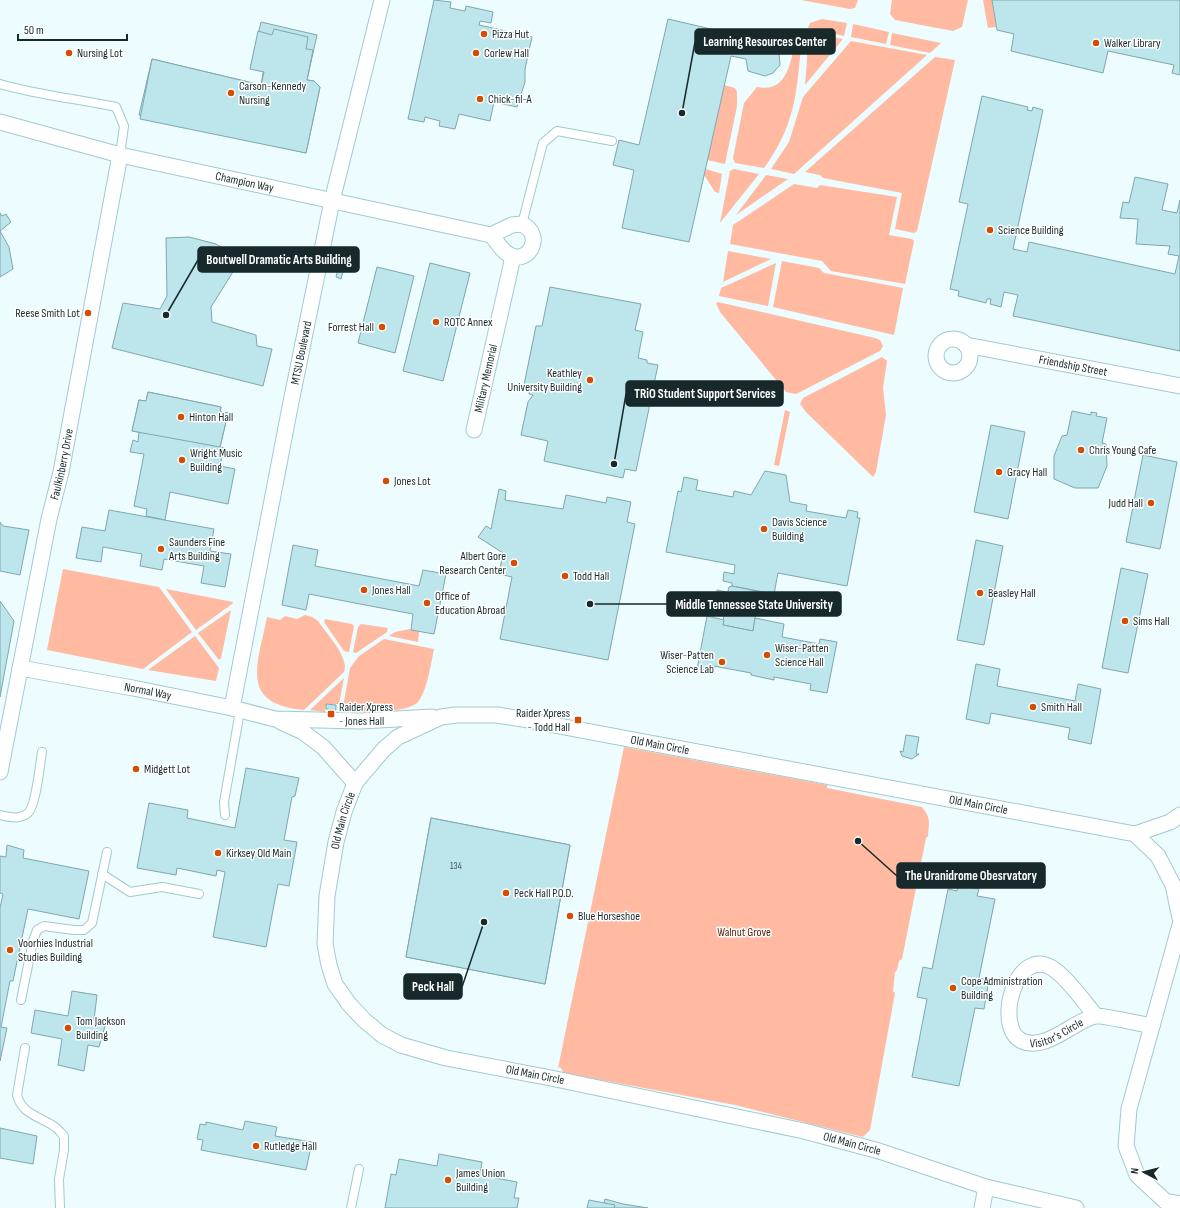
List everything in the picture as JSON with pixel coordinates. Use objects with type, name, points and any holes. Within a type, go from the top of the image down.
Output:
[{"type":"street","name":"MTSU Boulevard","points":[[236,709],[290,407],[332,201],[382,0]]},
{"type":"street","name":"Champion Way","points":[[0,122],[120,155],[491,235]]},
{"type":"street","name":"Faulkinberry Drive","points":[[0,772],[49,519],[61,472],[120,155]]},
{"type":"street","points":[[522,224],[531,231],[534,242],[529,252],[518,257],[504,251],[491,235],[512,225],[522,224]]},
{"type":"street","name":"Military Memorial","points":[[478,432],[513,256]]},
{"type":"street","name":"Friendship Street","points":[[966,345],[1180,386]]},
{"type":"street","name":"Normal Way","points":[[20,668],[236,709],[275,719],[303,732],[324,746],[355,783]]},
{"type":"street","name":"Old Main Circle","points":[[1076,1208],[986,1187],[879,1151],[804,1131],[552,1078],[446,1058],[401,1045],[382,1035],[349,1004],[335,984],[329,965],[326,944],[327,896],[336,842],[344,812],[355,783],[384,749],[398,737],[441,717],[497,714],[1135,834]]},
{"type":"street","name":"Normal Way","points":[[275,719],[361,721],[441,717]]},
{"type":"street","points":[[1180,815],[1170,822],[1135,834],[1158,856],[1173,885],[1180,918]]},
{"type":"street","points":[[1180,925],[1129,1109],[1126,1146],[1137,1175],[1164,1204],[1180,1204]]},
{"type":"street","name":"Visitor's Circle","points":[[1096,1016],[1055,970],[1046,965],[1037,964],[1020,974],[1015,982],[1008,1020],[1016,1037],[1022,1042],[1030,1043],[1054,1037],[1096,1016],[1152,1026]]},
{"type":"street","points":[[982,1208],[986,1187]]},
{"type":"lane","points":[[0,84],[28,92],[64,96],[116,106],[124,126],[120,155]]},
{"type":"lane","points":[[522,224],[543,143],[557,131],[612,142]]},
{"type":"lane","points":[[225,815],[224,802],[236,709]]},
{"type":"lane","points":[[0,815],[19,817],[28,813],[31,809],[42,752]]},
{"type":"lane","points":[[21,1000],[33,941],[37,930],[44,926],[84,930],[92,923],[107,852]]},
{"type":"lane","points":[[102,874],[130,892],[162,887],[199,894]]},
{"type":"lane","points":[[25,1048],[17,1095],[19,1102],[25,1111],[55,1127],[64,1136],[64,1150],[59,1178],[60,1208]]},
{"type":"lane","points":[[352,1208],[359,1170]]},
{"type":"green space","points":[[801,0],[858,0],[855,8],[850,9]]},
{"type":"green space","points":[[892,0],[968,0],[962,27],[953,31],[895,20],[890,14]]},
{"type":"green space","points":[[983,0],[992,0],[996,27],[988,28]]},
{"type":"green space","points":[[822,19],[847,23],[844,36],[808,28],[810,23]]},
{"type":"green space","points":[[853,24],[889,32],[886,44],[851,37]]},
{"type":"green space","points":[[809,33],[843,39],[805,85]]},
{"type":"green space","points":[[892,33],[941,43],[930,53],[890,45]]},
{"type":"green space","points":[[799,35],[802,35],[799,72],[794,104],[783,136],[775,152],[764,168],[735,163],[733,158],[744,103],[757,87],[768,88],[777,84],[783,79],[791,62]]},
{"type":"green space","points":[[851,41],[927,55],[794,174],[771,169],[789,142],[803,97]]},
{"type":"green space","points":[[935,57],[955,60],[917,231],[914,233],[895,229],[902,193],[823,178],[820,175],[805,172]]},
{"type":"green space","points":[[724,85],[735,88],[737,92],[737,106],[725,164],[707,160]]},
{"type":"green space","points":[[706,169],[722,174],[719,193],[715,192],[704,175]]},
{"type":"green space","points":[[734,169],[759,174],[720,223],[730,171]]},
{"type":"green space","points":[[766,175],[788,179],[736,215]]},
{"type":"green space","points":[[794,184],[817,188],[820,185],[897,197],[889,235],[912,239],[914,241],[905,284],[831,271],[822,261],[730,244],[733,225]]},
{"type":"green space","points":[[728,251],[771,259],[723,282]]},
{"type":"green space","points":[[782,261],[819,268],[824,273],[903,288],[894,335],[773,307]]},
{"type":"green space","points":[[776,263],[768,306],[719,296],[721,288]]},
{"type":"green space","points":[[718,302],[875,338],[880,340],[883,346],[880,351],[796,394],[786,392],[720,312],[716,303]]},
{"type":"green space","points":[[882,357],[887,361],[883,388],[886,415],[876,472],[873,477],[806,412],[800,404],[803,398]]},
{"type":"green space","points":[[785,410],[790,412],[779,466],[774,465]]},
{"type":"green space","points":[[63,569],[159,587],[192,632],[143,669],[47,650]]},
{"type":"green space","points":[[166,589],[233,602],[196,630]]},
{"type":"green space","points":[[231,610],[221,658],[219,660],[198,633]]},
{"type":"green space","points":[[305,615],[318,621],[341,653],[345,666],[344,672],[304,710],[283,706],[269,700],[261,690],[257,679],[257,665],[267,617],[280,620],[285,616],[297,619]]},
{"type":"green space","points":[[325,619],[352,624],[354,626],[349,652],[344,651],[324,622]]},
{"type":"green space","points":[[361,624],[388,628],[387,632],[356,653],[353,652],[358,627]]},
{"type":"green space","points":[[410,629],[419,632],[418,642],[389,636],[395,632]]},
{"type":"green space","points":[[195,636],[219,668],[216,681],[148,670]]},
{"type":"green space","points":[[384,639],[434,649],[428,677],[421,697],[413,706],[395,710],[384,712],[346,712],[343,707],[350,668],[359,656]]},
{"type":"green space","points":[[344,678],[339,704],[326,704],[325,712],[310,710]]},
{"type":"green space","name":"Walnut Grove","points":[[624,747],[827,785],[827,788],[922,807],[927,814],[929,820],[928,836],[926,838],[902,959],[899,961],[895,972],[893,991],[895,993],[870,1130],[863,1137],[735,1105],[564,1073],[560,1067],[558,1068]]},
{"type":"building","name":"Corlew Hall","points":[[434,0],[451,2],[450,8],[465,11],[466,6],[493,12],[491,23],[480,21],[479,25],[532,37],[525,69],[525,82],[517,107],[494,102],[490,121],[459,114],[455,129],[439,126],[440,121],[425,117],[424,122],[408,119]]},
{"type":"building","name":"Walker Library","points":[[992,0],[1180,0],[1180,75],[1172,73],[1174,65],[1108,51],[1103,73],[1011,51],[1014,34],[997,30]]},
{"type":"building","points":[[668,19],[771,43],[779,53],[780,65],[773,73],[765,76],[748,71],[746,59],[731,56],[689,242],[622,228],[634,170],[613,165],[619,140],[639,145]]},
{"type":"building","name":"Carson-Kennedy Nursing","points":[[261,22],[317,35],[307,80],[314,81],[320,87],[306,153],[139,115],[152,59],[261,85],[264,68],[251,65]]},
{"type":"building","name":"Carson-Kennedy Nursing","points":[[274,29],[308,37],[306,49],[313,50],[307,80],[314,81],[320,87],[306,153],[140,119],[152,59],[261,85],[264,72],[250,69],[258,31],[272,35]]},
{"type":"building","name":"Science Building","points":[[982,96],[1028,107],[1027,110],[1032,111],[1033,107],[1043,110],[1013,249],[1027,252],[1029,242],[1175,274],[1179,256],[1168,254],[1170,246],[1136,244],[1138,219],[1120,218],[1123,202],[1129,203],[1135,177],[1168,184],[1162,210],[1177,213],[1180,200],[1180,351],[1013,316],[1018,295],[1004,292],[1001,307],[990,304],[991,299],[987,299],[986,303],[958,296],[959,291],[950,289],[968,204],[959,202]]},
{"type":"building","points":[[0,213],[2,216],[6,214],[11,222],[0,231]]},
{"type":"building","points":[[0,231],[9,247],[13,269],[0,277]]},
{"type":"building","points":[[189,237],[216,244],[241,259],[211,307],[212,322],[256,335],[257,346],[272,349],[263,386],[112,348],[123,303],[160,309],[167,296],[166,238]]},
{"type":"building","name":"ROTC Annex","points":[[430,263],[470,273],[443,381],[403,371]]},
{"type":"building","points":[[339,266],[344,267],[341,279],[336,277]]},
{"type":"building","name":"Forrest Hall","points":[[377,267],[414,276],[395,353],[358,343]]},
{"type":"building","name":"Keathley University Building","points":[[550,287],[641,304],[635,330],[643,332],[638,358],[647,360],[647,363],[658,365],[636,471],[625,469],[623,478],[544,461],[548,441],[521,435],[528,402],[533,395],[529,394],[530,387],[524,385],[536,326],[542,326]]},
{"type":"building","name":"Wright Music Building","points":[[148,392],[221,407],[220,412],[228,413],[220,447],[224,448],[220,466],[235,469],[228,504],[170,492],[165,520],[146,516],[147,509],[134,506],[144,454],[130,452],[133,440],[138,442],[139,432],[132,431],[139,400],[146,401]]},
{"type":"building","name":"Hinton Hall","points":[[148,392],[221,407],[220,412],[228,413],[220,447],[132,431],[139,400],[146,401]]},
{"type":"building","name":"Chris Young Cafe","points":[[1072,411],[1091,415],[1091,412],[1097,413],[1096,416],[1107,418],[1102,443],[1106,444],[1107,466],[1098,488],[1075,488],[1054,479],[1054,456],[1062,436],[1067,435]]},
{"type":"building","name":"Gracy Hall","points":[[991,425],[1025,432],[1008,519],[974,512]]},
{"type":"building","name":"Judd Hall","points":[[1143,455],[1177,462],[1160,549],[1126,542]]},
{"type":"building","name":"Davis Science Building","points":[[765,471],[786,475],[790,502],[807,505],[806,511],[846,518],[848,510],[858,512],[857,518],[860,518],[847,586],[778,573],[774,594],[732,586],[732,583],[723,581],[724,572],[734,574],[735,565],[666,552],[678,491],[681,492],[684,477],[698,480],[696,490],[733,497],[734,491],[751,495]]},
{"type":"building","name":"Todd Hall","points":[[499,489],[506,491],[505,500],[563,509],[566,495],[606,503],[607,497],[631,502],[627,522],[635,524],[608,660],[500,639],[512,577],[499,574],[503,553],[478,537],[486,526],[491,529]]},
{"type":"building","name":"Saunders Fine Arts Building","points":[[109,510],[214,529],[210,551],[231,554],[225,587],[201,583],[204,566],[164,559],[162,570],[140,566],[142,554],[103,547],[101,562],[76,558],[82,527],[105,531]]},
{"type":"building","points":[[0,522],[3,526],[29,530],[20,575],[0,571]]},
{"type":"building","name":"Beasley Hall","points":[[976,540],[1003,546],[984,645],[957,640]]},
{"type":"building","name":"Jones Hall","points":[[293,545],[318,550],[315,566],[419,586],[423,570],[446,574],[434,634],[411,630],[413,614],[309,594],[306,610],[282,605]]},
{"type":"building","name":"Sims Hall","points":[[1121,568],[1148,574],[1128,673],[1102,668]]},
{"type":"building","points":[[732,586],[761,592],[758,604],[767,604],[764,616],[759,615],[759,613],[756,612],[753,631],[723,625],[724,610],[722,610],[722,612],[713,611],[717,590],[726,592],[727,595],[729,587]]},
{"type":"building","points":[[0,601],[14,621],[0,697]]},
{"type":"building","name":"Wiser-Patten Science Hall","points":[[707,616],[724,620],[723,625],[753,631],[755,618],[784,624],[782,637],[819,644],[820,639],[837,642],[827,693],[810,690],[811,684],[774,677],[774,680],[751,675],[751,673],[715,666],[714,672],[697,669]]},
{"type":"building","name":"Smith Hall","points":[[976,664],[1000,669],[997,686],[1075,701],[1078,684],[1101,689],[1091,744],[1068,739],[1070,728],[991,713],[989,724],[966,719]]},
{"type":"building","points":[[326,704],[336,705],[336,710],[326,709]]},
{"type":"building","points":[[906,735],[919,737],[916,754],[919,754],[912,759],[902,756],[900,751],[903,752]]},
{"type":"building","name":"Kirksey Old Main","points":[[246,768],[299,778],[295,796],[292,797],[284,840],[297,842],[289,886],[278,884],[266,947],[213,937],[225,872],[217,870],[216,876],[177,868],[176,875],[137,868],[149,803],[188,810],[187,818],[235,828]]},
{"type":"building","points":[[431,818],[570,845],[545,984],[406,957]],"holes":[[[478,882],[511,888],[505,919],[472,913]]]},
{"type":"building","points":[[431,818],[570,845],[545,984],[406,957]]},
{"type":"building","name":"Voorhies Industrial Studies Building","points":[[7,845],[24,850],[23,858],[89,871],[79,919],[28,909],[13,981],[10,981],[1,1027],[7,1028],[0,1061],[0,908],[3,894],[0,893],[0,856],[6,857]]},
{"type":"building","name":"Cope Administration Building","points":[[958,885],[979,889],[977,896],[995,899],[979,978],[989,980],[984,1009],[975,1008],[959,1086],[912,1077],[927,999],[917,997],[923,967],[932,969],[948,889],[957,891]]},
{"type":"building","name":"Tom Jackson Building","points":[[72,991],[97,995],[94,1020],[106,1023],[99,1047],[88,1045],[84,1071],[58,1065],[62,1039],[31,1033],[35,1010],[68,1016]]},
{"type":"building","name":"Rutledge Hall","points":[[245,1121],[277,1127],[275,1136],[312,1142],[306,1170],[201,1150],[203,1140],[197,1139],[200,1124],[206,1125],[206,1122],[243,1130]]},
{"type":"building","points":[[0,1128],[37,1136],[33,1164],[0,1158]]},
{"type":"building","name":"James Union Building","points":[[439,1154],[482,1162],[480,1175],[517,1182],[514,1198],[519,1198],[517,1208],[385,1208],[391,1174],[396,1175],[399,1159],[437,1166]]},
{"type":"building","points":[[605,1199],[623,1204],[648,1208],[603,1208]]},
{"type":"building","points":[[589,1200],[615,1205],[614,1208],[587,1208]]},
{"type":"place","name":"Pizza Hut","points":[[484,34]]},
{"type":"place","name":"Walker Library","points":[[1096,43]]},
{"type":"place","name":"Nursing Lot","points":[[69,53]]},
{"type":"place","name":"Corlew Hall","points":[[476,53]]},
{"type":"place","name":"Carson-Kennedy Nursing","points":[[231,93]]},
{"type":"place","name":"Chick-fil-A","points":[[480,99]]},
{"type":"place","name":"Learning Resources Center","points":[[682,113]]},
{"type":"place","name":"Science Building","points":[[990,230]]},
{"type":"place","name":"Reese Smith Lot","points":[[88,313]]},
{"type":"place","name":"Boutwell Dramatic Arts Building","points":[[166,315]]},
{"type":"place","name":"ROTC Annex","points":[[436,322]]},
{"type":"place","name":"Forrest Hall","points":[[382,327]]},
{"type":"place","name":"Keathley University Building","points":[[590,380]]},
{"type":"place","name":"Hinton Hall","points":[[181,417]]},
{"type":"place","name":"Chris Young Cafe","points":[[1081,450]]},
{"type":"place","name":"Wright Music Building","points":[[182,460]]},
{"type":"place","name":"TRiO Student Support Services","points":[[614,464]]},
{"type":"place","name":"Gracy Hall","points":[[999,472]]},
{"type":"place","name":"Jones Lot","points":[[386,481]]},
{"type":"place","name":"Judd Hall","points":[[1151,503]]},
{"type":"place","name":"Davis Science Building","points":[[764,529]]},
{"type":"place","name":"Saunders Fine Arts Building","points":[[161,549]]},
{"type":"place","name":"Albert Gore Research Center","points":[[514,563]]},
{"type":"place","name":"Todd Hall","points":[[565,576]]},
{"type":"place","name":"Jones Hall","points":[[364,590]]},
{"type":"place","name":"Beasley Hall","points":[[980,593]]},
{"type":"place","name":"Office of Education Abroad","points":[[427,603]]},
{"type":"place","name":"Middle Tennessee State University","points":[[590,604]]},
{"type":"place","name":"Sims Hall","points":[[1125,621]]},
{"type":"place","name":"Wiser-Patten Science Hall","points":[[767,655]]},
{"type":"place","name":"Wiser-Patten Science Lab","points":[[722,662]]},
{"type":"place","name":"Smith Hall","points":[[1033,707]]},
{"type":"place","name":"Raider Xpress - Jones Hall","points":[[331,714]]},
{"type":"place","name":"Raider Xpress - Todd Hall","points":[[578,720]]},
{"type":"place","name":"Midgett Lot","points":[[136,769]]},
{"type":"place","name":"The Uranidrome Obesrvatory","points":[[858,841]]},
{"type":"place","name":"Kirksey Old Main","points":[[218,853]]},
{"type":"place","name":"Peck Hall P.O.D.","points":[[506,893]]},
{"type":"place","name":"Blue Horseshoe","points":[[570,916]]},
{"type":"place","name":"Peck Hall","points":[[484,922]]},
{"type":"place","name":"Voorhies Industrial Studies Building","points":[[10,950]]},
{"type":"place","name":"Cope Administration Building","points":[[953,988]]},
{"type":"place","name":"Tom Jackson Building","points":[[68,1028]]},
{"type":"place","name":"Rutledge Hall","points":[[256,1146]]},
{"type":"place","name":"James Union Building","points":[[448,1180]]}]
